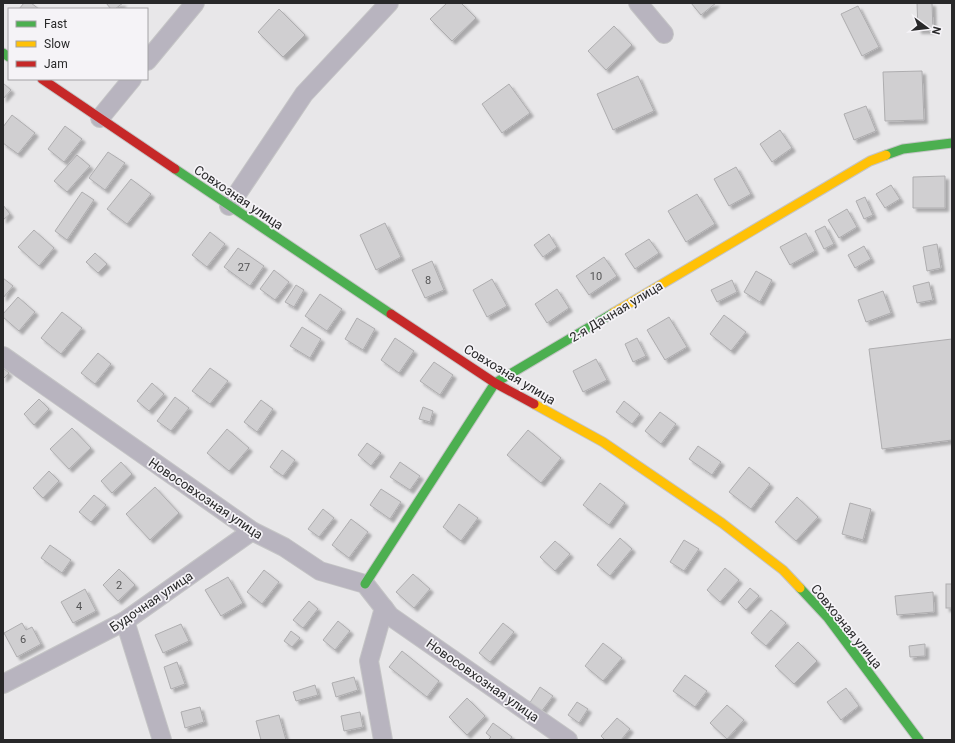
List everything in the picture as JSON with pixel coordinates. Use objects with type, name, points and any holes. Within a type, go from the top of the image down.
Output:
[{"type":"street","points":[[148,60],[195,3]]},
{"type":"street","points":[[228,206],[304,94],[389,3]]},
{"type":"street","points":[[638,3],[664,34]]},
{"type":"street","name":"Совхозная улица","points":[[43,80],[228,206],[495,383],[603,442],[722,523],[784,570],[828,618],[919,740]]},
{"type":"street","points":[[100,118],[131,80]]},
{"type":"street","name":"2-я Дачная улица","points":[[365,584],[495,383],[870,161],[903,149],[952,143]]},
{"type":"street","name":"Новосовхозная улица","points":[[3,356],[252,531],[284,547],[320,571],[365,584],[390,616],[568,740]]},
{"type":"street","name":"Будочная улица","points":[[3,684],[125,621],[252,531]]},
{"type":"street","points":[[383,740],[369,661],[384,608]]},
{"type":"street","points":[[125,621],[162,740]]},
{"type":"building","points":[[24,3],[31,3],[38,8],[20,8]]},
{"type":"building","points":[[106,3],[123,3],[116,8],[110,8]]},
{"type":"building","points":[[447,3],[461,3],[476,18],[452,41],[430,19]]},
{"type":"building","points":[[691,3],[716,3],[701,15]]},
{"type":"building","points":[[917,3],[932,3],[933,30],[918,30]]},
{"type":"building","points":[[858,6],[879,47],[862,56],[841,14]]},
{"type":"building","points":[[279,9],[305,35],[283,57],[258,32]]},
{"type":"building","points":[[614,26],[632,45],[606,70],[588,51]]},
{"type":"building","points":[[922,71],[924,120],[885,121],[883,72]]},
{"type":"building","points":[[638,76],[654,111],[613,130],[597,94]]},
{"type":"building","points":[[3,83],[11,90],[3,99]]},
{"type":"building","points":[[509,84],[530,113],[502,133],[482,104]]},
{"type":"building","points":[[866,106],[876,131],[854,140],[844,114]]},
{"type":"building","points":[[12,115],[35,133],[18,154],[3,143],[3,127]]},
{"type":"building","points":[[65,126],[82,139],[64,162],[48,149]]},
{"type":"building","points":[[780,130],[792,148],[772,162],[760,144]]},
{"type":"building","points":[[108,152],[125,163],[105,190],[89,178]]},
{"type":"building","points":[[77,155],[90,166],[67,192],[54,181]]},
{"type":"building","points":[[736,167],[751,194],[729,206],[714,179]]},
{"type":"building","points":[[945,176],[945,208],[913,208],[913,177]]},
{"type":"building","points":[[131,179],[151,194],[127,224],[107,209]]},
{"type":"building","points":[[891,185],[900,199],[885,208],[876,194]]},
{"type":"building","points":[[82,192],[94,200],[67,240],[55,231]]},
{"type":"building","points":[[697,194],[715,224],[686,242],[668,211]]},
{"type":"building","points":[[865,197],[873,215],[864,219],[856,201]]},
{"type":"building","points":[[3,205],[10,214],[3,220]]},
{"type":"building","points":[[847,209],[857,227],[839,238],[828,220]]},
{"type":"building","points":[[385,223],[401,257],[376,270],[360,235]]},
{"type":"building","points":[[825,226],[834,244],[824,249],[815,231]]},
{"type":"building","points":[[34,230],[54,248],[39,266],[18,247]]},
{"type":"building","points":[[210,232],[225,244],[207,267],[192,255]]},
{"type":"building","points":[[806,233],[815,251],[790,265],[780,247]]},
{"type":"building","points":[[549,234],[557,247],[543,257],[534,245]]},
{"type":"building","points":[[649,239],[659,253],[635,269],[625,254]]},
{"type":"building","points":[[937,244],[941,268],[927,271],[923,247]]},
{"type":"building","points":[[864,246],[871,259],[855,268],[848,255]]},
{"type":"building","points":[[238,248],[264,266],[250,286],[224,267]]},
{"type":"building","points":[[95,253],[107,264],[98,273],[86,262]]},
{"type":"building","points":[[604,257],[617,276],[589,295],[576,276]]},
{"type":"building","points":[[432,261],[444,290],[425,298],[412,270]]},
{"type":"building","points":[[274,270],[289,282],[275,300],[260,289]]},
{"type":"building","points":[[756,271],[772,280],[760,302],[744,292]]},
{"type":"building","points":[[3,278],[13,286],[3,298]]},
{"type":"building","points":[[492,279],[507,306],[487,317],[473,290]]},
{"type":"building","points":[[732,280],[737,292],[717,302],[711,290]]},
{"type":"building","points":[[929,282],[933,300],[917,303],[913,286]]},
{"type":"building","points":[[296,285],[304,290],[294,307],[285,302]]},
{"type":"building","points":[[557,289],[569,308],[547,323],[535,304]]},
{"type":"building","points":[[883,291],[891,313],[866,322],[858,300]]},
{"type":"building","points":[[320,294],[342,309],[327,331],[305,316]]},
{"type":"building","points":[[18,297],[35,312],[19,331],[3,317],[3,314]]},
{"type":"building","points":[[62,312],[82,328],[61,354],[41,338]]},
{"type":"building","points":[[724,315],[746,332],[731,351],[710,334]]},
{"type":"building","points":[[669,317],[687,347],[665,360],[647,330]]},
{"type":"building","points":[[357,318],[375,329],[363,350],[345,339]]},
{"type":"building","points":[[302,327],[321,339],[310,358],[290,346]]},
{"type":"building","points":[[395,338],[414,351],[399,373],[381,360]]},
{"type":"building","points":[[637,338],[646,356],[633,362],[625,344]]},
{"type":"building","points":[[952,339],[952,440],[882,449],[869,349]]},
{"type":"building","points":[[98,353],[111,364],[95,384],[81,373]]},
{"type":"building","points":[[596,359],[607,380],[583,392],[573,371]]},
{"type":"building","points":[[434,362],[453,375],[440,395],[420,381]]},
{"type":"building","points":[[3,368],[9,373],[3,379]]},
{"type":"building","points":[[210,368],[228,381],[210,404],[192,391]]},
{"type":"building","points":[[152,383],[164,394],[149,411],[137,401]]},
{"type":"building","points":[[175,397],[189,408],[171,431],[157,421]]},
{"type":"building","points":[[39,399],[49,409],[34,425],[24,414]]},
{"type":"building","points":[[261,400],[273,409],[257,432],[244,422]]},
{"type":"building","points":[[624,401],[640,414],[632,424],[616,412]]},
{"type":"building","points":[[423,407],[433,411],[430,422],[419,419]]},
{"type":"building","points":[[660,412],[676,424],[661,444],[645,431]]},
{"type":"building","points":[[72,428],[91,448],[69,469],[50,449]]},
{"type":"building","points":[[227,429],[249,448],[229,471],[207,453]]},
{"type":"building","points":[[528,430],[561,458],[541,483],[507,455]]},
{"type":"building","points":[[367,443],[381,453],[371,466],[358,455]]},
{"type":"building","points":[[698,446],[721,462],[712,475],[689,459]]},
{"type":"building","points":[[282,450],[295,460],[283,476],[270,467]]},
{"type":"building","points":[[121,462],[132,474],[112,493],[101,481]]},
{"type":"building","points":[[400,462],[420,476],[410,490],[390,477]]},
{"type":"building","points":[[749,467],[770,484],[751,509],[729,492]]},
{"type":"building","points":[[49,471],[59,481],[43,498],[33,488]]},
{"type":"building","points":[[600,483],[625,503],[609,525],[583,505]]},
{"type":"building","points":[[155,487],[179,513],[150,540],[126,514]]},
{"type":"building","points":[[381,489],[401,502],[390,519],[370,505]]},
{"type":"building","points":[[94,495],[106,505],[91,522],[79,512]]},
{"type":"building","points":[[797,497],[818,517],[796,541],[775,522]]},
{"type":"building","points":[[850,503],[871,509],[863,540],[842,534]]},
{"type":"building","points":[[459,504],[478,518],[461,541],[443,527]]},
{"type":"building","points":[[323,509],[334,518],[319,537],[308,529]]},
{"type":"building","points":[[351,519],[368,532],[349,558],[332,545]]},
{"type":"building","points":[[620,538],[632,549],[610,576],[597,565]]},
{"type":"building","points":[[684,540],[699,549],[684,571],[670,562]]},
{"type":"building","points":[[555,541],[570,554],[555,571],[540,557]]},
{"type":"building","points":[[50,545],[71,560],[62,573],[41,558]]},
{"type":"building","points":[[725,568],[739,580],[720,602],[707,590]]},
{"type":"building","points":[[119,569],[135,585],[118,601],[103,585]]},
{"type":"building","points":[[264,570],[279,582],[262,604],[247,592]]},
{"type":"building","points":[[413,574],[430,589],[414,608],[396,592]]},
{"type":"building","points":[[228,577],[243,603],[221,616],[205,590]]},
{"type":"building","points":[[946,584],[952,584],[952,608],[946,608]]},
{"type":"building","points":[[750,588],[759,596],[746,610],[738,602]]},
{"type":"building","points":[[85,589],[96,611],[73,623],[61,602]]},
{"type":"building","points":[[933,592],[934,612],[897,615],[895,596]]},
{"type":"building","points":[[309,601],[318,609],[303,628],[293,620]]},
{"type":"building","points":[[771,610],[786,623],[766,646],[751,633]]},
{"type":"building","points":[[338,621],[350,631],[335,650],[323,640]]},
{"type":"building","points":[[22,623],[26,630],[32,627],[41,644],[17,657],[4,633]]},
{"type":"building","points":[[503,623],[514,632],[490,662],[479,653]]},
{"type":"building","points":[[181,624],[189,641],[163,653],[155,635]]},
{"type":"building","points":[[291,631],[300,638],[292,647],[284,641]]},
{"type":"building","points":[[798,642],[817,661],[794,684],[775,666]]},
{"type":"building","points":[[603,643],[622,658],[603,681],[585,666]]},
{"type":"building","points":[[925,644],[925,656],[910,657],[909,646]]},
{"type":"building","points":[[402,651],[439,681],[427,697],[389,667]]},
{"type":"building","points":[[177,662],[185,684],[171,689],[164,667]]},
{"type":"building","points":[[685,675],[707,691],[695,707],[673,691]]},
{"type":"building","points":[[354,677],[358,690],[336,697],[332,683]]},
{"type":"building","points":[[315,685],[318,695],[296,701],[293,692]]},
{"type":"building","points":[[540,687],[553,696],[541,712],[529,704]]},
{"type":"building","points":[[846,688],[859,706],[841,720],[827,702]]},
{"type":"building","points":[[467,698],[485,716],[467,735],[449,717]]},
{"type":"building","points":[[577,702],[588,709],[579,723],[568,715]]},
{"type":"building","points":[[727,705],[744,720],[727,739],[710,723]]},
{"type":"building","points":[[200,707],[204,722],[185,728],[181,712]]},
{"type":"building","points":[[360,712],[363,727],[344,731],[341,716]]},
{"type":"building","points":[[279,715],[286,740],[261,740],[256,721]]},
{"type":"building","points":[[617,718],[630,729],[621,740],[605,740],[601,736]]},
{"type":"building","points":[[493,723],[512,737],[509,740],[488,740],[491,737],[486,733]]},
{"type":"traffic: fast","points":[[3,53],[8,56]]},
{"type":"traffic: fast","points":[[886,155],[903,149],[952,143]]},
{"type":"traffic: fast","points":[[175,169],[391,314]]},
{"type":"traffic: fast","points":[[365,584],[495,383],[613,313]]},
{"type":"traffic: fast","points":[[800,588],[828,618],[919,740]]},
{"type":"traffic: slow","points":[[613,313],[870,161],[886,155]]},
{"type":"traffic: slow","points":[[534,404],[603,442],[722,523],[783,570],[800,588]]},
{"type":"traffic: jam","points":[[43,80],[175,169]]},
{"type":"traffic: jam","points":[[391,314],[495,383],[534,404]]}]
